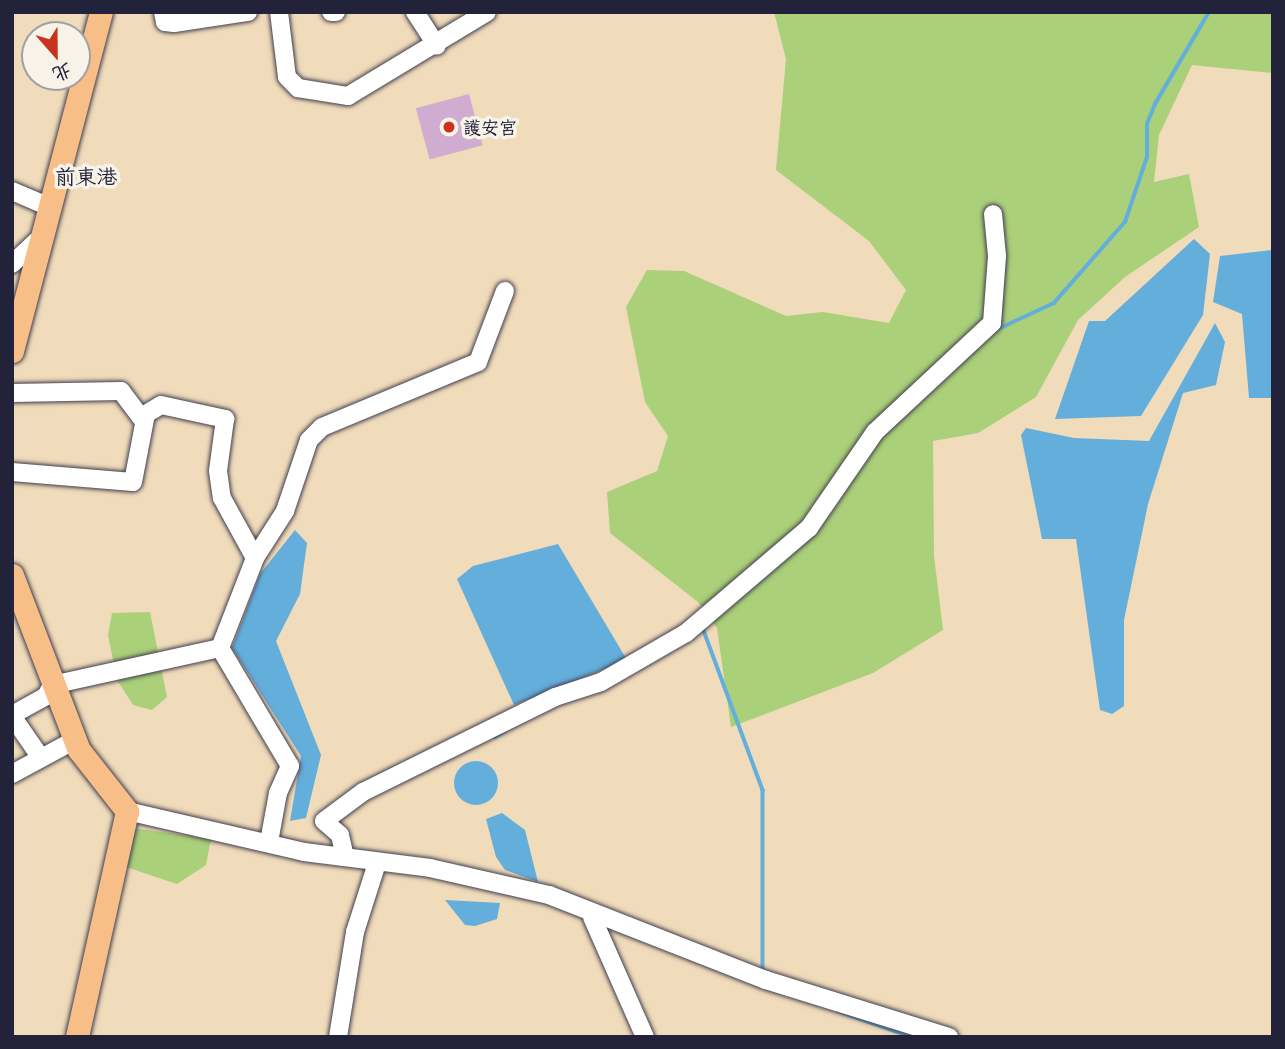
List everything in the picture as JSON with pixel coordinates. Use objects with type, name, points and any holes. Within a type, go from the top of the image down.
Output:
[{"type":"main road","points":[[12,351],[15,324],[101,12]]},
{"type":"main road","points":[[13,580],[75,740],[127,811],[77,1037]]},
{"type":"street","points":[[163,12],[165,22],[174,23],[248,12]]},
{"type":"street","points":[[279,12],[287,77],[298,88],[348,96],[437,46],[487,12]]},
{"type":"street","points":[[415,12],[437,46]]},
{"type":"street","points":[[12,191],[47,205]]},
{"type":"street","points":[[345,857],[340,835],[324,821],[363,792],[555,697],[601,682],[686,634],[809,528],[875,432],[992,323],[998,256],[993,214]]},
{"type":"street","points":[[12,264],[37,242]]},
{"type":"street","points":[[220,648],[256,558],[285,511],[309,440],[322,427],[478,362],[505,291]]},
{"type":"street","points":[[12,393],[121,391],[145,421]]},
{"type":"street","points":[[12,472],[132,482],[145,421],[161,405],[225,419],[218,471],[222,498],[256,558]]},
{"type":"street","points":[[220,648],[290,766],[278,793],[269,842]]},
{"type":"street","points":[[41,758],[12,716],[52,685],[220,648]]},
{"type":"street","points":[[12,774],[75,740]]},
{"type":"street","points":[[127,811],[345,857],[376,866],[430,868],[549,895],[592,917],[949,1037]]},
{"type":"street","points":[[338,1037],[355,932],[376,866]]},
{"type":"street","points":[[592,917],[645,1037]]},
{"type":"green space","points":[[774,12],[1273,12],[1273,73],[1192,65],[1159,135],[1154,182],[1189,174],[1199,227],[1125,277],[1078,320],[1036,397],[978,433],[933,441],[934,556],[943,630],[873,673],[731,727],[717,628],[698,602],[610,533],[607,492],[657,471],[668,436],[645,402],[626,307],[647,270],[684,271],[786,316],[823,312],[889,323],[906,290],[869,241],[776,170],[786,59]]},
{"type":"green space","points":[[150,612],[167,697],[152,710],[133,705],[117,680],[108,635],[112,613]]},
{"type":"green space","points":[[133,828],[211,839],[206,865],[177,884],[123,866]]},
{"type":"water","points":[[1194,239],[1210,254],[1203,315],[1141,416],[1055,419],[1089,321],[1105,321]]},
{"type":"water","points":[[1273,250],[1273,398],[1249,398],[1242,314],[1213,302],[1220,256]]},
{"type":"water","points":[[1215,323],[1225,342],[1216,385],[1183,393],[1148,504],[1124,620],[1124,706],[1112,714],[1100,710],[1076,539],[1042,539],[1021,435],[1026,428],[1074,438],[1149,441]]},
{"type":"water","points":[[295,530],[307,543],[300,594],[276,641],[321,755],[306,818],[290,821],[301,756],[232,648],[260,574]]},
{"type":"water","points":[[558,544],[627,660],[514,705],[457,579],[473,566]]},
{"type":"water","points":[[476,761],[491,768],[498,783],[491,798],[476,805],[461,798],[454,783],[461,768]]},
{"type":"water","points":[[502,813],[525,830],[538,882],[505,870],[496,857],[486,819]]},
{"type":"water","points":[[445,900],[500,903],[497,919],[475,926],[465,925]]},
{"type":"building","name":"護安宮","points":[[469,94],[483,145],[430,159],[416,108]]},
{"type":"waterway","points":[[996,330],[1054,303],[1125,222],[1147,157],[1147,124],[1155,104],[1209,12]]},
{"type":"waterway","points":[[703,628],[763,790],[763,968]]},
{"type":"waterway","points":[[495,737],[505,731]]},
{"type":"waterway","points":[[838,1011],[912,1037]]},
{"type":"place","name":"護安宮","points":[[449,127]]},
{"type":"district","name":"前東港","points":[[86,175]]}]
